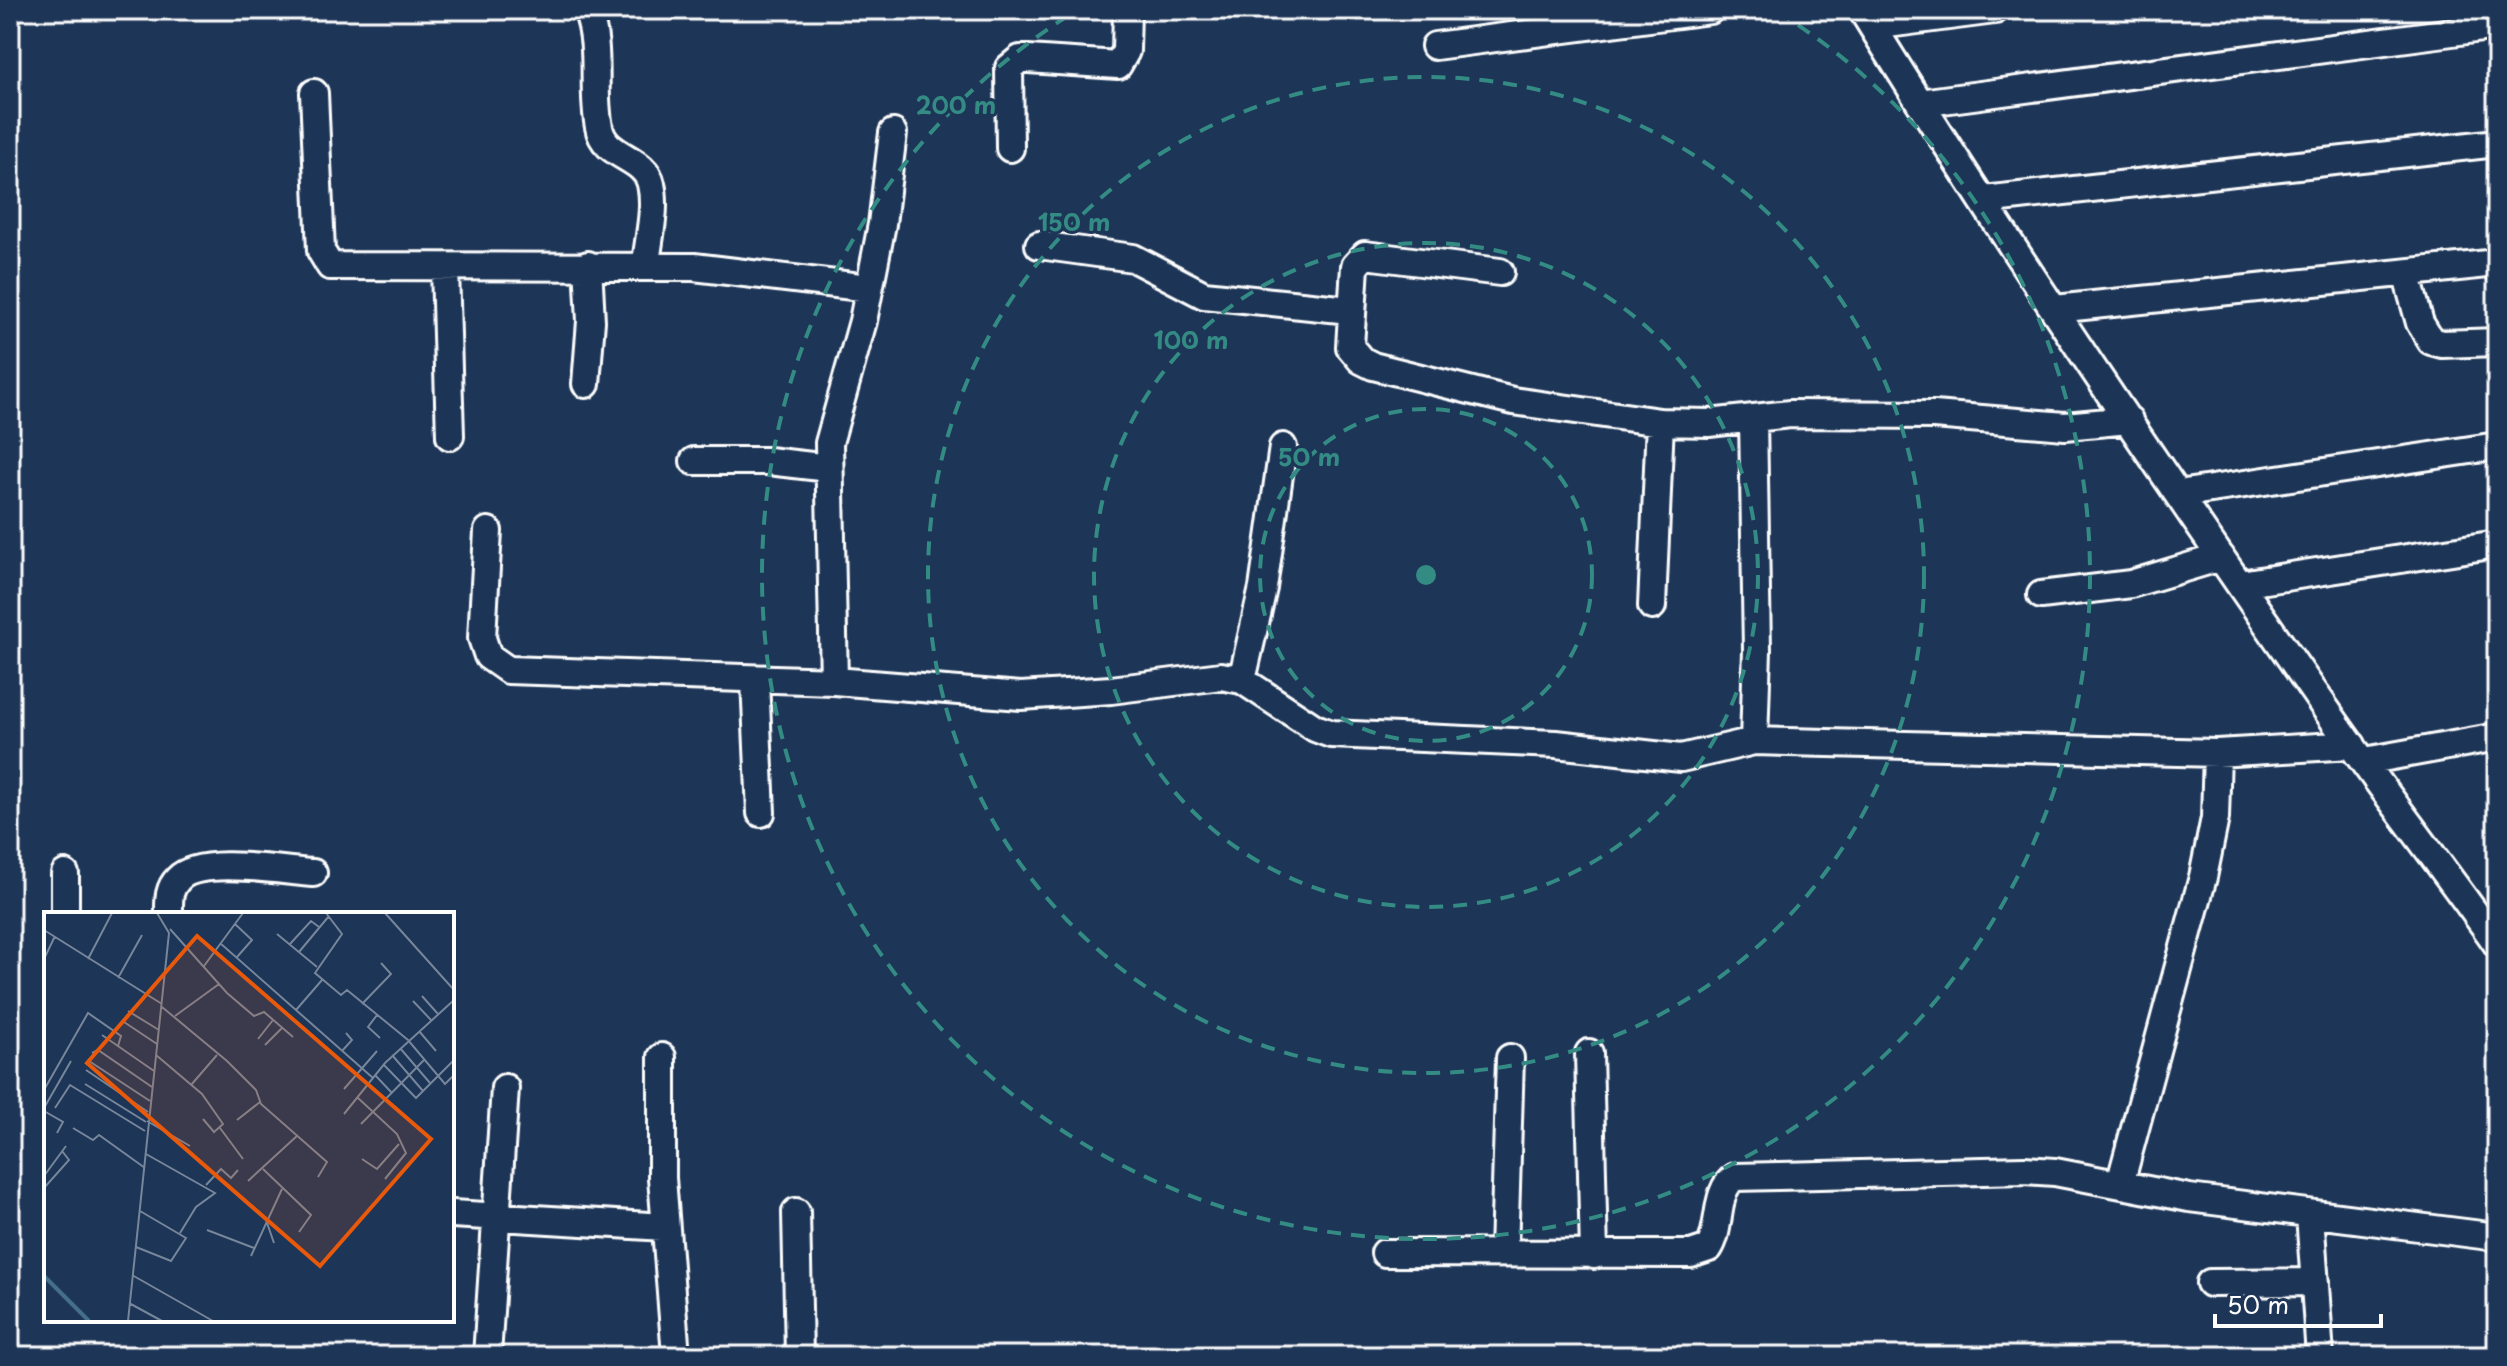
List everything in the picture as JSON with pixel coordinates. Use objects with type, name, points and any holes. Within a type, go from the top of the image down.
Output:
[{"type":"street","points":[[587,10],[594,44],[599,129],[615,152],[638,164],[651,183],[646,265]]},
{"type":"street","points":[[1010,148],[1009,68],[1014,62],[1028,59],[1118,65],[1126,51],[1127,10]]},
{"type":"street","points":[[1435,46],[1619,25],[1710,10]]},
{"type":"street","points":[[1995,10],[1867,18],[2178,494],[2358,753],[2497,944]]},
{"type":"street","points":[[1920,103],[2497,26]]},
{"type":"street","points":[[314,93],[321,251],[326,263],[338,267],[694,267],[869,288]]},
{"type":"street","points":[[834,681],[829,468],[832,429],[869,288],[884,211],[893,133]]},
{"type":"street","points":[[1984,200],[2497,143]]},
{"type":"street","points":[[1039,245],[1133,258],[1204,295],[1350,310]]},
{"type":"street","points":[[1500,272],[1370,253],[1355,266],[1350,347],[1361,360],[1373,366],[1527,404],[1660,422],[1753,419],[1790,414],[1934,415],[2065,426],[2129,420]]},
{"type":"street","points":[[2055,309],[2497,263]]},
{"type":"street","points":[[586,384],[591,321],[588,265]]},
{"type":"street","points":[[445,268],[450,436]]},
{"type":"street","points":[[2406,273],[2420,323],[2431,341],[2442,344],[2497,342]]},
{"type":"street","points":[[1753,419],[1757,650],[1754,741]]},
{"type":"street","points":[[1652,606],[1660,422]]},
{"type":"street","points":[[2178,494],[2497,446]]},
{"type":"street","points":[[1242,680],[1266,574],[1283,447]]},
{"type":"street","points":[[694,461],[768,461],[829,468]]},
{"type":"street","points":[[488,531],[483,649],[496,664],[508,670],[834,681],[1021,696],[1111,690],[1205,675],[1242,680],[1315,728],[1331,734],[1556,744],[1681,758],[1754,741],[2217,753],[2358,753],[2497,737]]},
{"type":"street","points":[[2240,584],[2497,544]]},
{"type":"street","points":[[2041,595],[2142,581],[2221,557]]},
{"type":"street","points":[[755,680],[761,813]]},
{"type":"street","points":[[2120,1184],[2203,877],[2215,818],[2217,753]]},
{"type":"street","points":[[169,912],[169,893],[177,879],[200,867],[313,873]]},
{"type":"street","points":[[65,874],[65,912]]},
{"type":"street","points":[[1589,1053],[1594,1255]]},
{"type":"street","points":[[662,1057],[665,1227],[676,1356]]},
{"type":"street","points":[[1504,1252],[1510,1058]]},
{"type":"street","points":[[487,1356],[505,1088]]},
{"type":"street","points":[[1385,1253],[1691,1254],[1709,1248],[1728,1182],[1745,1175],[2024,1170],[2055,1172],[2310,1215],[2497,1237]]},
{"type":"street","points":[[796,1212],[799,1356]]},
{"type":"street","points":[[454,1214],[665,1227]]},
{"type":"street","points":[[2310,1215],[2320,1356]]},
{"type":"street","points":[[2210,1283],[2315,1282]]}]
